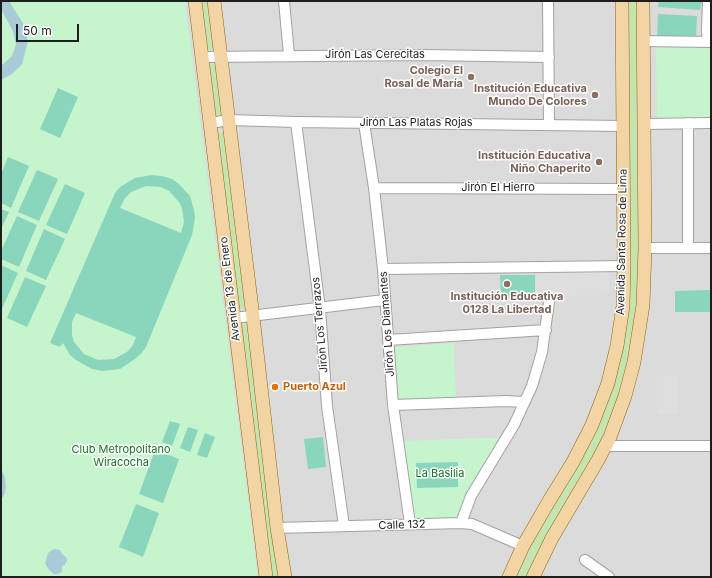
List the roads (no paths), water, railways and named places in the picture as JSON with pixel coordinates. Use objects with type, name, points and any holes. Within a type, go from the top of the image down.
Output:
[{"type":"main road","name":"Avenida 13 de Enero","points":[[195,1],[266,577]]},
{"type":"main road","name":"Avenida 13 de Enero","points":[[214,1],[284,577]]},
{"type":"main road","name":"Avenida Santa Rosa de Lima","points":[[509,577],[523,546],[584,443],[601,403],[612,369],[621,327],[624,266],[622,1]]},
{"type":"main road","name":"Avenida Santa Rosa de Lima","points":[[533,577],[552,538],[605,446],[619,412],[634,362],[643,305],[645,248],[643,1]]},
{"type":"street","points":[[284,1],[289,56]]},
{"type":"street","points":[[548,1],[549,124]]},
{"type":"street","points":[[643,41],[710,42],[706,30],[708,1]]},
{"type":"street","name":"Jirón Las Cerecitas","points":[[202,57],[425,55],[548,57]]},
{"type":"street","name":"Jirón Las Platas Rojas","points":[[210,123],[229,120],[623,126]]},
{"type":"street","name":"Jirón Los Terrazos","points":[[296,122],[320,308],[327,406],[344,526]]},
{"type":"street","name":"Jirón Los Diamantes","points":[[364,123],[374,188],[383,269],[384,300],[393,405],[410,524]]},
{"type":"street","points":[[688,123],[688,248]]},
{"type":"street","points":[[644,124],[711,123]]},
{"type":"street","name":"Jirón El Hierro","points":[[374,188],[623,189]]},
{"type":"street","points":[[645,248],[711,248]]},
{"type":"street","points":[[383,269],[624,266]]},
{"type":"street","points":[[234,318],[253,317],[384,300]]},
{"type":"street","points":[[461,524],[471,496],[514,425],[532,386],[538,368],[546,330],[549,302]]},
{"type":"street","points":[[388,340],[546,330]]},
{"type":"street","points":[[393,405],[511,401],[524,402]]},
{"type":"street","points":[[605,446],[711,446]]},
{"type":"street","name":"Calle 132","points":[[277,528],[410,524],[472,524],[523,546]]},
{"type":"street","points":[[585,560],[609,577]]},
{"type":"water","points":[[1,1],[9,1],[24,25],[28,41],[22,64],[12,74],[1,80],[1,66],[12,56],[16,45],[13,31],[1,9]]},
{"type":"water","points":[[1,469],[5,477],[6,487],[5,493],[1,500]]},
{"type":"water","points":[[54,549],[60,550],[67,560],[65,565],[62,566],[62,572],[58,574],[54,574],[49,570],[45,563],[48,553]]},
{"type":"place","name":"Colegio El Rosal de María","points":[[471,77]]},
{"type":"place","name":"Institución Educativa Mundo De Colores","points":[[595,95]]},
{"type":"place","name":"Institución Educativa Niño Chaperito","points":[[599,162]]},
{"type":"place","name":"Institución Educativa 0128 La Libertad","points":[[507,284]]},
{"type":"place","name":"Puerto Azul","points":[[275,387]]},
{"type":"park label","name":"Club Metropolitano Wiracocha","points":[[121,456]]},
{"type":"park label","name":"La Basilia","points":[[440,474]]}]
